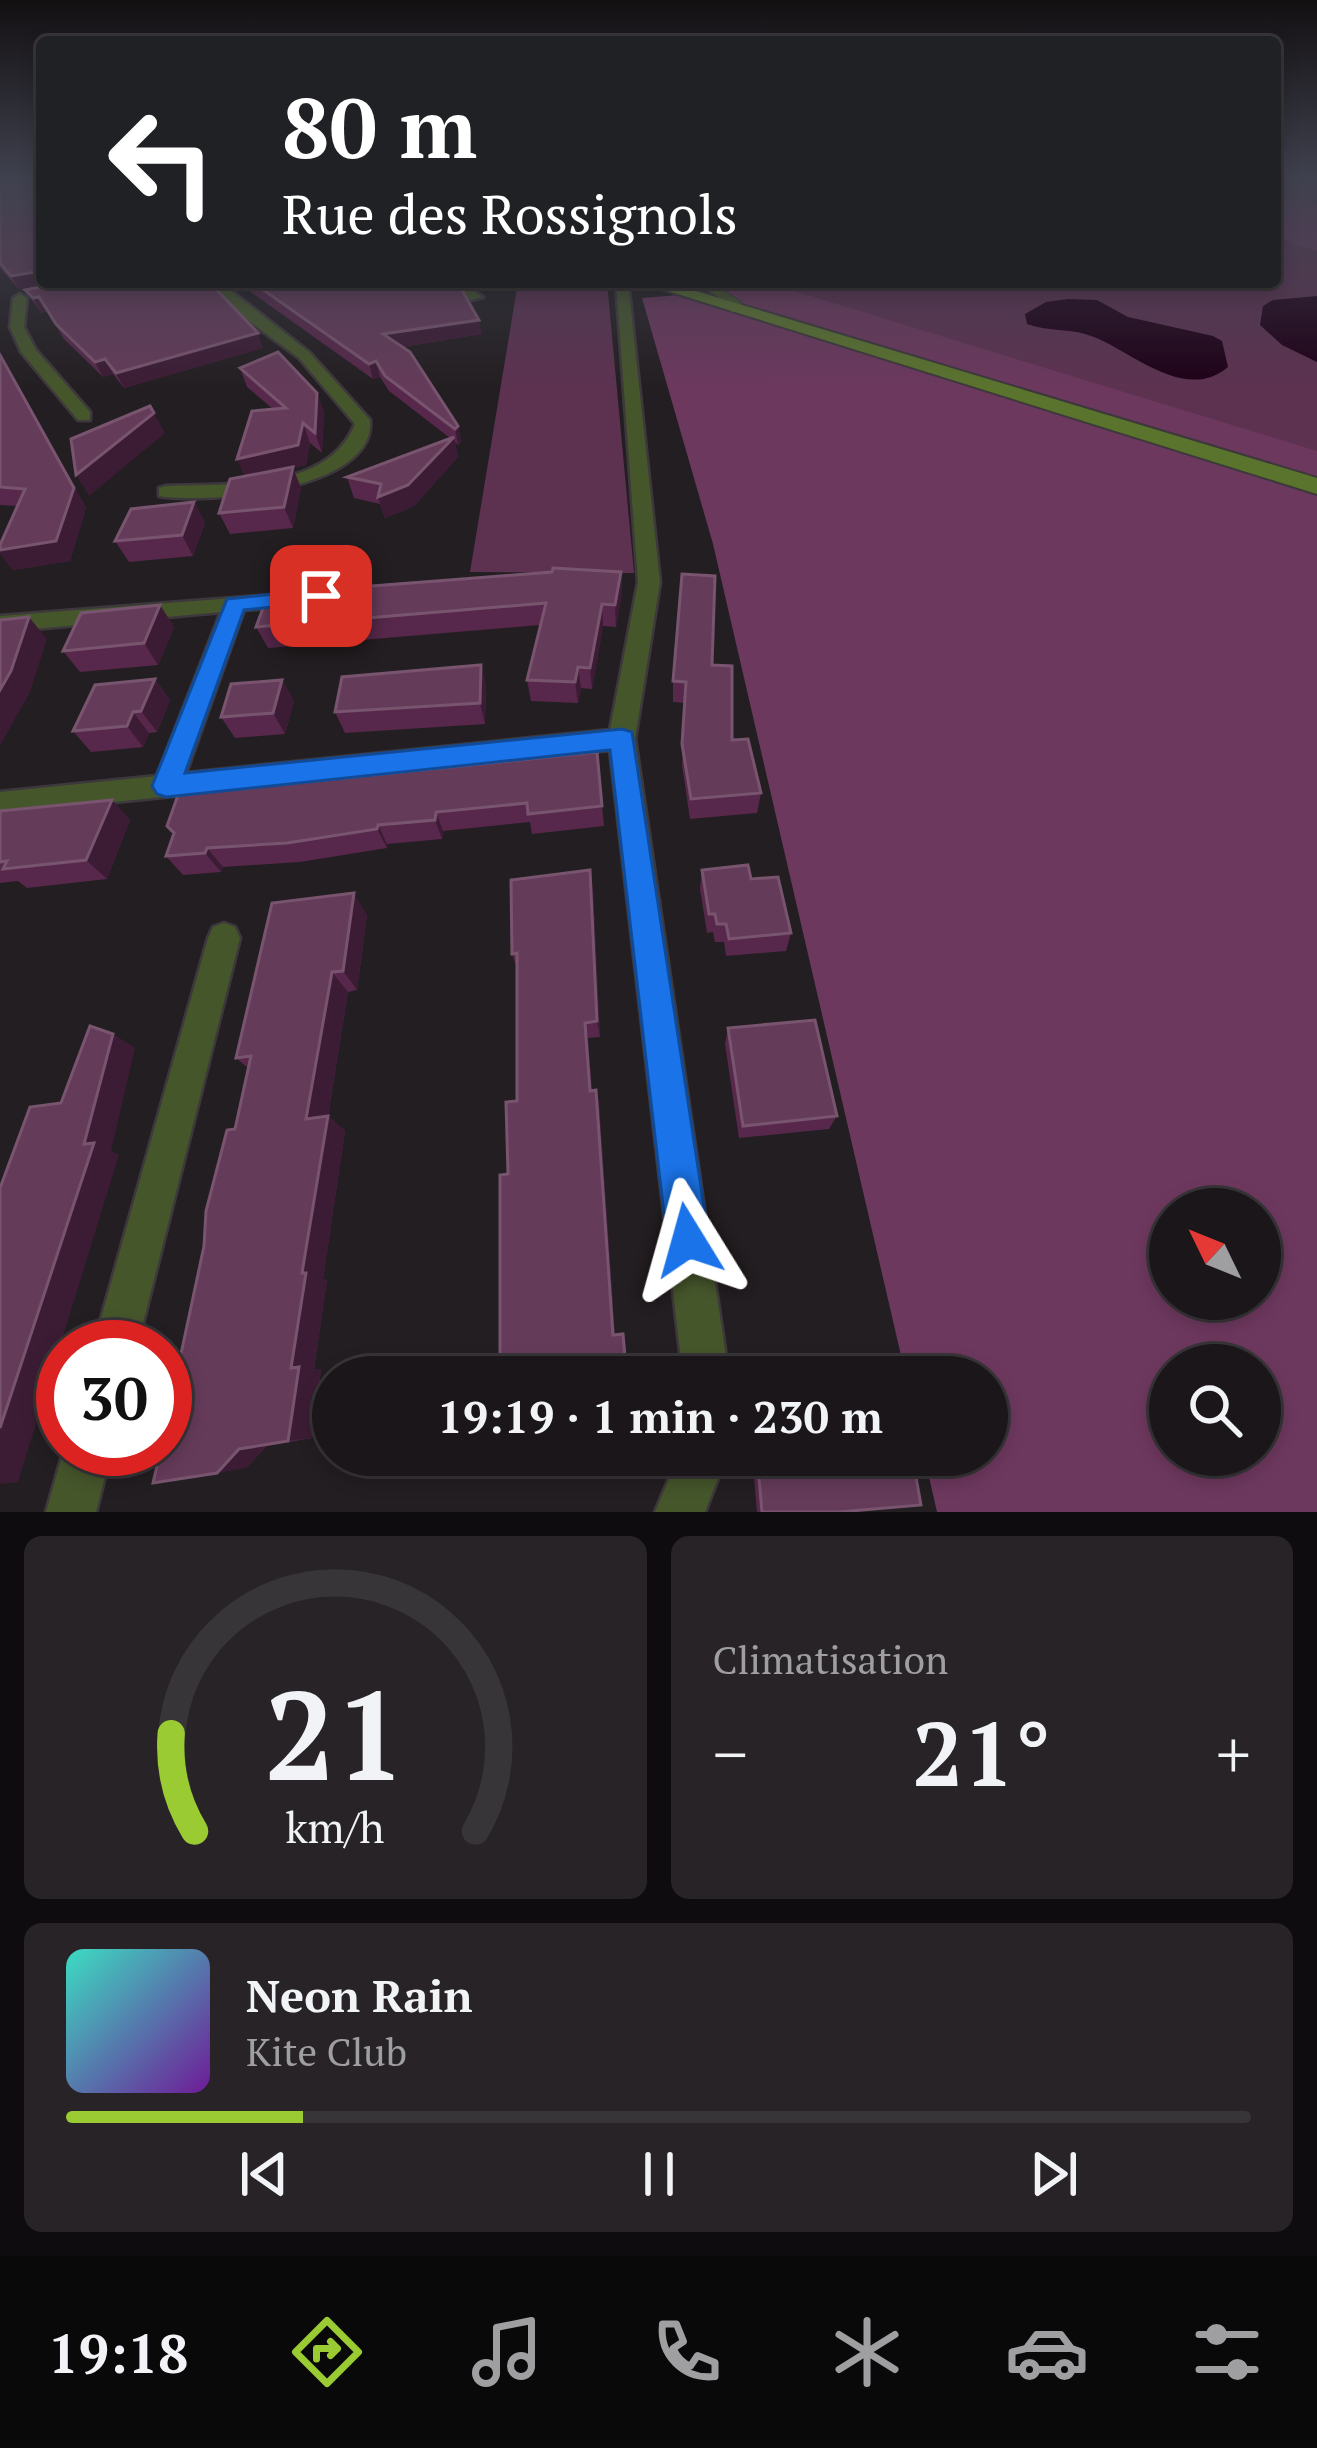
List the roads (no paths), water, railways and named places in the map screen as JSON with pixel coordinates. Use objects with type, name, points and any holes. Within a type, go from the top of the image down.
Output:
[{"type":"street","points":[[166,492],[269,484],[314,475],[344,463],[361,444],[364,424],[325,377],[294,346],[232,304],[218,288]]},
{"type":"street","points":[[462,288],[476,296]]},
{"type":"street","points":[[620,288],[649,582],[622,739],[703,1356]]},
{"type":"street","points":[[674,288],[1317,486]]},
{"type":"street","points":[[0,301],[40,294]]},
{"type":"street","points":[[20,298],[16,327],[29,352],[84,416]]},
{"type":"street","points":[[0,624],[408,589]]},
{"type":"street","points":[[166,786],[235,604]]},
{"type":"street","points":[[0,803],[622,739]]},
{"type":"street","points":[[122,1320],[224,938]]},
{"type":"street","points":[[71,1512],[81,1476]]},
{"type":"street","points":[[680,1512],[695,1476]]},
{"type":"lane","points":[[712,288],[737,304],[733,308]]}]
